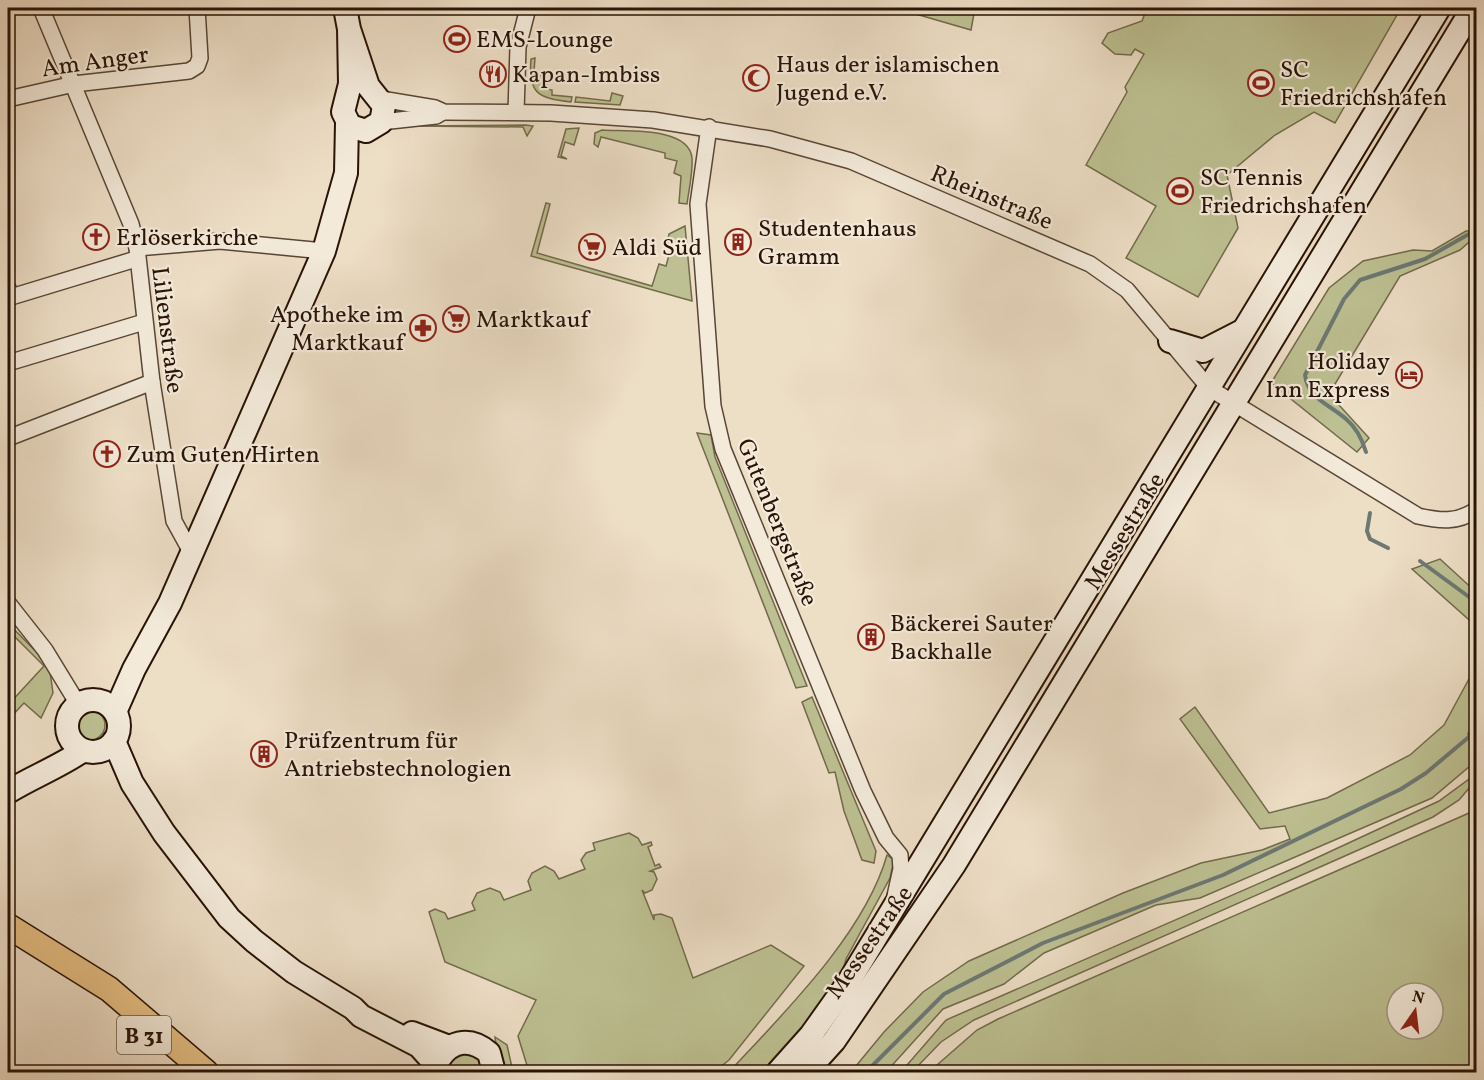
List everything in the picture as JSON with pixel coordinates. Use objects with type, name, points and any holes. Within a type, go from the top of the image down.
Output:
[{"type":"main road","name":"B 31","points":[[8,926],[109,989],[206,1072]]},
{"type":"main road","name":"B 31","points":[[40,948],[187,1072]]},
{"type":"street","name":"Lilienstraße","points":[[41,8],[131,224],[152,382],[174,521],[191,552]]},
{"type":"street","name":"Am Anger","points":[[8,99],[74,84],[189,71],[196,66],[200,58],[197,8]]},
{"type":"street","points":[[516,112],[519,47],[528,8]]},
{"type":"street","name":"Messestraße","points":[[778,1072],[831,1009],[1439,8]]},
{"type":"street","name":"Messestraße","points":[[806,1072],[834,1041],[954,866],[1473,8]]},
{"type":"street","points":[[346,173],[347,123],[343,112],[349,96],[347,18]]},
{"type":"street","points":[[347,18],[377,111],[346,173],[324,251],[170,603],[134,669],[97,705],[67,719],[91,745],[129,778],[165,833],[229,918],[254,941],[294,972],[353,1008],[370,1011],[423,1039],[441,1062],[462,1042],[481,1047],[492,1059],[494,1072]]},
{"type":"street","points":[[349,96],[360,90],[377,111]]},
{"type":"street","name":"Rheinstraße","points":[[377,111],[435,108],[444,112],[516,112],[653,120],[710,128],[802,147],[851,162],[1090,264],[1127,290],[1209,388],[1418,516],[1439,521],[1462,519],[1476,510]]},
{"type":"street","points":[[347,123],[359,131],[377,111]]},
{"type":"street","name":"Rheinstraße","points":[[377,111],[436,116],[444,112]]},
{"type":"street","name":"Gutenbergstraße","points":[[710,128],[698,204],[713,406],[723,450],[852,763],[886,838],[900,855],[901,868],[891,910]]},
{"type":"street","points":[[9,294],[136,254],[220,241],[324,251]]},
{"type":"street","points":[[8,363],[144,322]]},
{"type":"street","points":[[1170,341],[1203,351],[1244,330]]},
{"type":"street","points":[[8,438],[152,382]]},
{"type":"street","points":[[8,603],[45,650],[119,728],[91,745],[49,757],[38,773],[8,792]]},
{"type":"green space","points":[[895,8],[975,8],[971,30]]},
{"type":"green space","points":[[1147,8],[1401,8],[1335,123],[1314,112],[1275,135],[1227,175],[1238,228],[1198,297],[1126,258],[1156,206],[1086,165],[1127,92],[1125,87],[1144,54],[1135,49],[1131,55],[1115,54],[1102,43],[1108,33],[1142,21]]},
{"type":"green space","points":[[535,58],[534,72],[543,77],[542,83],[547,84],[547,89],[552,90],[552,95],[572,97],[571,102],[550,99],[538,92],[531,80],[531,59]]},
{"type":"green space","points":[[612,93],[623,96],[620,105],[575,102],[576,97],[610,101]]},
{"type":"green space","points":[[411,126],[533,126],[527,136],[523,127]]},
{"type":"green space","points":[[579,128],[574,145],[565,142],[561,156],[567,159],[558,157],[566,129]]},
{"type":"green space","points":[[602,130],[640,131],[680,140],[688,148],[692,158],[687,204],[679,203],[681,176],[674,173],[677,161],[665,158],[665,153],[601,137],[598,147],[594,144],[595,133]]},
{"type":"green space","points":[[546,203],[550,204],[537,253],[652,286],[659,264],[666,266],[672,244],[667,243],[669,234],[685,226],[692,301],[531,256]]},
{"type":"green space","points":[[1466,231],[1476,231],[1476,236],[1460,250],[1400,276],[1329,394],[1369,438],[1357,452],[1271,383],[1329,288],[1363,261],[1413,250],[1432,251]]},
{"type":"green space","points":[[697,433],[711,435],[715,457],[807,686],[796,688]]},
{"type":"green space","points":[[1440,559],[1476,592],[1476,626],[1412,569]]},
{"type":"green space","points":[[8,623],[49,665],[53,693],[41,718],[24,703],[8,720],[8,705],[44,666],[8,630]]},
{"type":"green space","points":[[1476,666],[1476,761],[1432,798],[1200,898],[1156,905],[1044,953],[1004,984],[943,1009],[886,1072],[851,1072],[884,1032],[923,992],[969,961],[1123,893],[1201,863],[1262,850],[1290,839],[1285,826],[1260,829],[1180,719],[1195,707],[1269,813],[1327,798],[1410,755],[1444,725]]},
{"type":"green space","points":[[812,697],[876,851],[874,863],[862,860],[844,811],[835,772],[829,773],[802,702]]},
{"type":"green space","points":[[90,710],[96,711],[104,719],[104,731],[96,739],[90,740],[84,739],[76,731],[75,725],[76,719],[84,711]]},
{"type":"green space","points":[[1476,774],[1476,780],[1459,800],[1433,817],[974,1020],[941,1042],[912,1072],[901,1072],[946,1020],[1299,866],[1439,801]]},
{"type":"green space","points":[[1476,810],[1476,1072],[929,1072],[977,1030]]},
{"type":"green space","points":[[629,833],[638,838],[642,845],[651,842],[652,845],[648,847],[655,866],[659,864],[661,867],[650,871],[654,872],[657,879],[652,890],[645,893],[642,890],[654,920],[654,915],[661,914],[672,918],[693,978],[771,945],[804,966],[729,1060],[714,1072],[529,1072],[518,1036],[536,1000],[445,962],[429,912],[435,909],[445,913],[448,919],[475,910],[472,903],[477,893],[490,888],[500,892],[504,900],[531,890],[528,881],[532,873],[545,866],[554,871],[559,879],[585,869],[581,860],[586,853],[595,850],[593,843]]},
{"type":"green space","points":[[887,855],[894,860],[890,878],[846,959],[840,982],[768,1072],[729,1072],[797,998],[842,942],[861,914]]},
{"type":"green space","points":[[495,1037],[507,1045],[513,1072],[500,1072]]},
{"type":"green space","points":[[474,1051],[488,1072],[445,1072],[449,1058]]},
{"type":"waterway","points":[[1366,452],[1353,426],[1315,396],[1310,390],[1305,375],[1344,299],[1360,280],[1425,259],[1476,230]]},
{"type":"waterway","points":[[1370,513],[1367,531],[1370,539],[1388,548]]},
{"type":"waterway","points":[[1420,561],[1476,602]]},
{"type":"waterway","points":[[1469,734],[1476,722]]},
{"type":"waterway","points":[[866,1072],[944,994],[1043,943],[1223,875],[1401,789],[1426,773],[1476,731]]},
{"type":"place","name":"EMS-Lounge","points":[[457,39]]},
{"type":"place","name":"Kapan-Imbiss","points":[[493,74]]},
{"type":"place","name":"Haus der islamischen Jugend e.V.","points":[[756,78]]},
{"type":"place","name":"SC Friedrichshafen","points":[[1261,83]]},
{"type":"place","name":"SC Tennis Friedrichshafen","points":[[1180,191]]},
{"type":"place","name":"Erlöserkirche","points":[[96,237]]},
{"type":"place","name":"Studentenhaus Gramm","points":[[738,242]]},
{"type":"place","name":"Aldi Süd","points":[[592,247]]},
{"type":"place","name":"Marktkauf","points":[[456,319]]},
{"type":"place","name":"Apotheke im Marktkauf","points":[[423,328]]},
{"type":"place","name":"Holiday Inn Express","points":[[1409,375]]},
{"type":"place","name":"Zum Guten Hirten","points":[[107,454]]},
{"type":"place","name":"Bäckerei Sauter Backhalle","points":[[871,637]]},
{"type":"place","name":"Prüfzentrum für Antriebstechnologien","points":[[264,754]]}]
